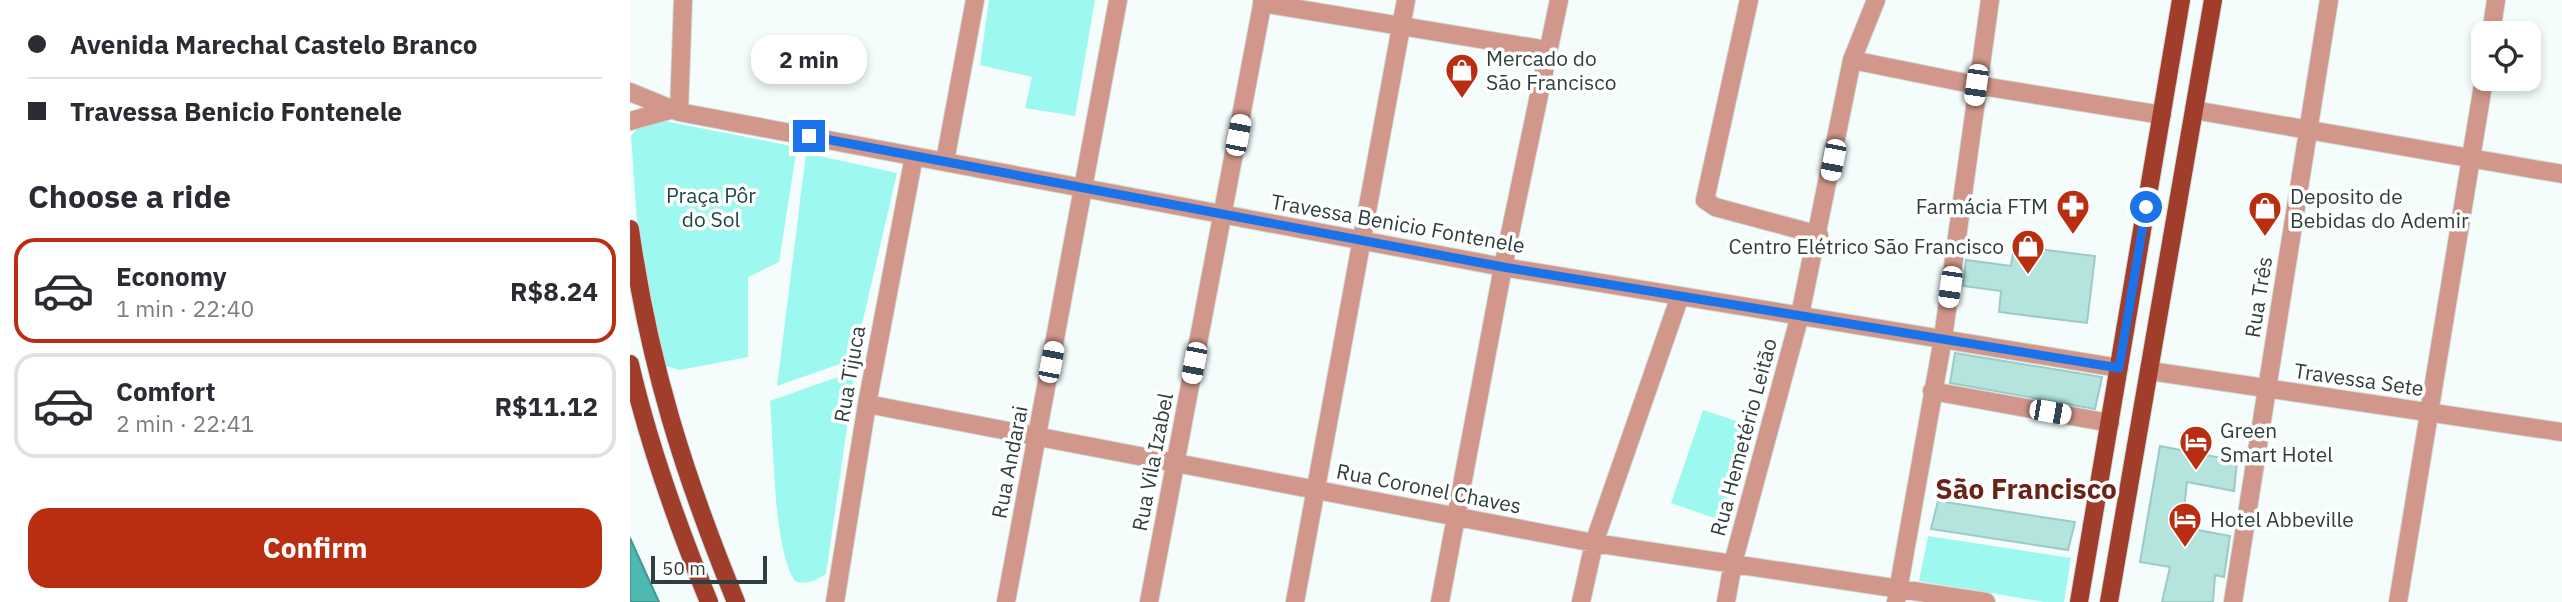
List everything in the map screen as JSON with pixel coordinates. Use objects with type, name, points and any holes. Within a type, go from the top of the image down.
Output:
[{"type":"main road","points":[[2079,602],[2181,0]]},
{"type":"main road","points":[[2109,602],[2213,0]]},
{"type":"main road","points":[[630,229],[640,300],[665,408],[699,510],[735,602]]},
{"type":"main road","points":[[630,364],[643,421],[677,526],[709,602]]},
{"type":"main road","points":[[677,526],[688,522],[695,524],[722,588],[735,602]]},
{"type":"street","points":[[675,111],[683,0]]},
{"type":"street","points":[[945,161],[975,0]]},
{"type":"street","name":"Rua Andarai","points":[[1006,602],[1118,0]]},
{"type":"street","points":[[1295,602],[1406,0]]},
{"type":"street","points":[[1440,602],[1503,267],[1559,0]]},
{"type":"street","points":[[1749,0],[1705,200],[1715,207],[1819,235]]},
{"type":"street","name":"Rua Hemetério Leitão","points":[[1726,602],[1733,563],[1819,235],[1852,60],[1876,0]]},
{"type":"street","points":[[1897,594],[1943,338],[1976,85],[1990,0]]},
{"type":"street","name":"Rua Três","points":[[2233,602],[2329,0]]},
{"type":"street","points":[[2493,21],[2496,0]]},
{"type":"street","points":[[1263,1],[1547,50]]},
{"type":"street","name":"Rua Vila Izabel","points":[[1149,602],[1263,1]]},
{"type":"street","points":[[1852,60],[1976,85],[2162,115]]},
{"type":"street","points":[[2398,602],[2482,91]]},
{"type":"street","name":"Travessa Benicio Fontenele","points":[[630,92],[675,111],[1503,267],[2119,368]]},
{"type":"street","points":[[2194,110],[2562,174]]},
{"type":"street","name":"Travessa Benicio Fontenele","points":[[630,121],[675,111]]},
{"type":"street","name":"Rua Tijuca","points":[[835,602],[867,404],[914,156]]},
{"type":"street","points":[[1581,602],[1594,543],[1680,296]]},
{"type":"street","name":"Travessa Sete","points":[[2150,371],[2562,432]]},
{"type":"street","points":[[1932,391],[2110,423]]},
{"type":"street","name":"Rua Coronel Chaves","points":[[867,404],[1594,543],[1733,563],[1897,594],[1986,602]]},
{"type":"green space","points":[[989,0],[1095,0],[1075,116],[1025,108],[1032,77],[980,65]]},
{"type":"green space","name":"Praça Pôr do Sol","points":[[654,119],[797,147],[779,262],[748,277],[748,357],[680,370],[660,364],[638,236],[631,136],[642,123]]},
{"type":"green space","points":[[806,153],[897,173],[854,359],[777,386]]},
{"type":"green space","points":[[855,371],[826,574],[811,582],[795,581],[782,545],[778,521],[770,401]]},
{"type":"green space","points":[[1703,410],[1752,426],[1720,520],[1671,503]]},
{"type":"green space","points":[[1928,536],[2071,558],[2064,602],[2045,602],[1919,581]]},
{"type":"shaded area","points":[[630,538],[659,602],[630,602]]},
{"type":"building","name":"Centro Elétrico São Francisco","points":[[2014,246],[2095,256],[2087,323],[1999,312],[2001,291],[1963,286],[1966,260],[2011,266]]},
{"type":"building","points":[[1955,353],[2102,377],[2095,409],[1950,383]]},
{"type":"building","points":[[2160,446],[2237,461],[2234,491],[2187,482],[2182,527],[2230,536],[2224,577],[2215,575],[2213,602],[2162,602],[2170,567],[2140,562]]},
{"type":"building","points":[[1938,501],[2075,522],[2068,550],[1931,529]]},
{"type":"place","name":"Mercado do São Francisco","points":[[1462,100]]},
{"type":"place","name":"Farmácia FTM","points":[[2073,236]]},
{"type":"place","name":"Deposito de Bebidas do Ademir","points":[[2265,238]]},
{"type":"place","name":"Centro Elétrico São Francisco","points":[[2028,276]]},
{"type":"place","name":"Green Smart Hotel","points":[[2196,472]]},
{"type":"place","name":"Hotel Abbeville","points":[[2185,549]]},
{"type":"district","name":"São Francisco","points":[[2026,488]]},
{"type":"route","points":[[809,136],[1503,267],[2119,368],[2146,207]]}]
